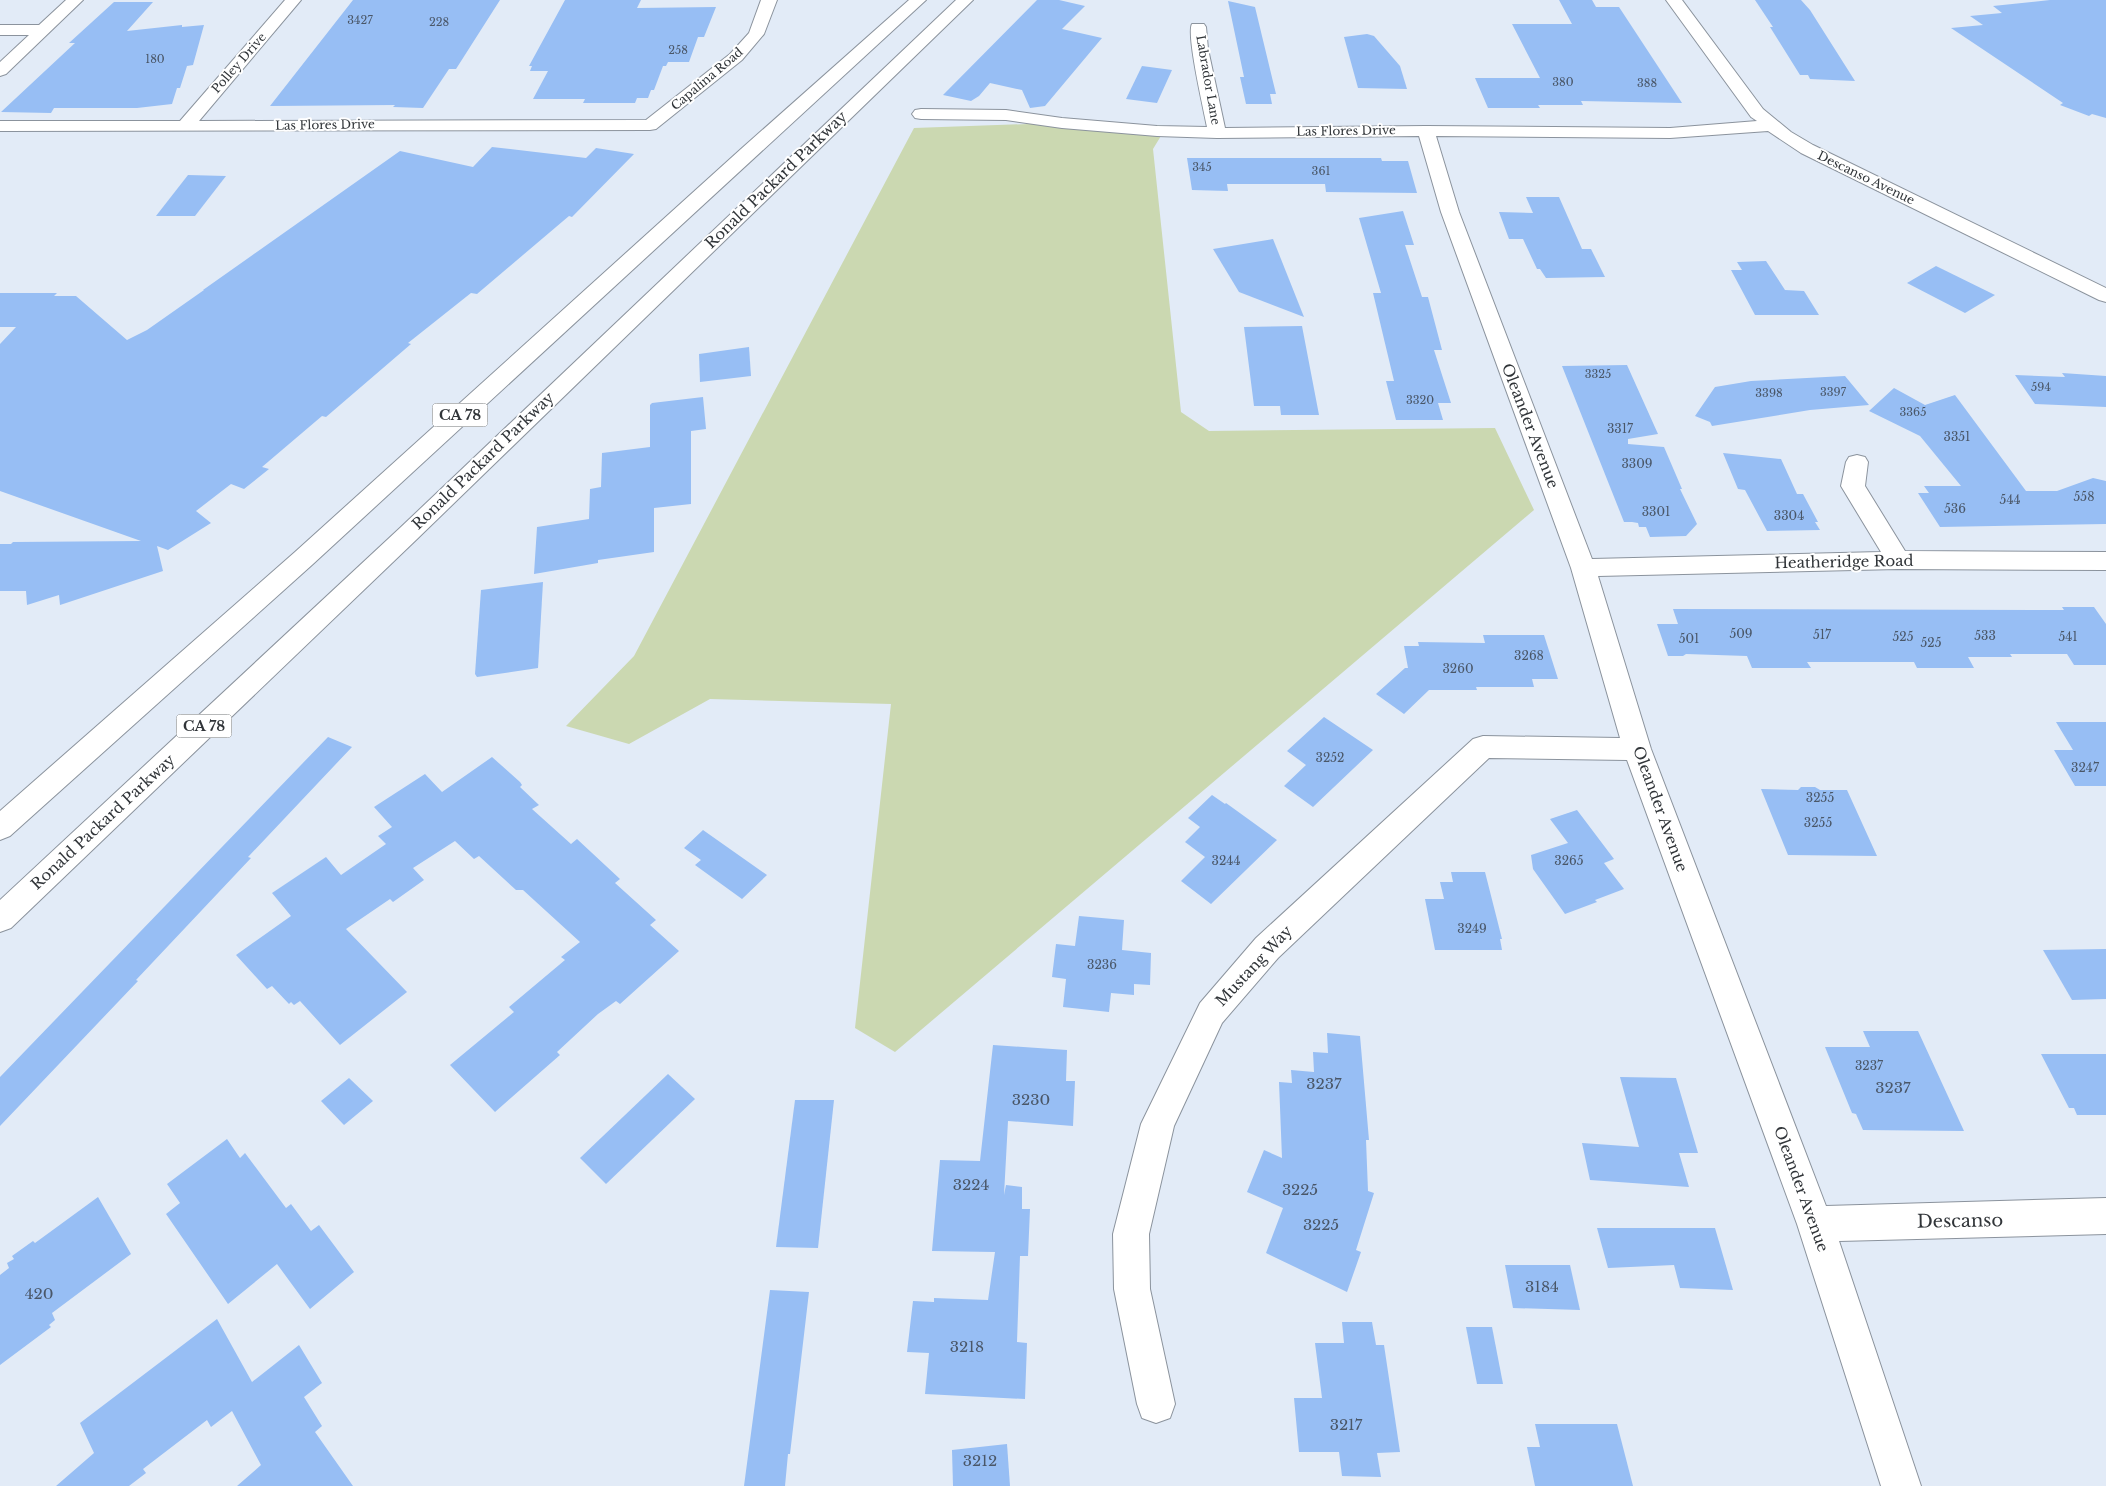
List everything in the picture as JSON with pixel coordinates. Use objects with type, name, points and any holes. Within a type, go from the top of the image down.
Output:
[{"type":"main road","points":[[0,71],[75,0]]},
{"type":"main road","name":"Polley Drive","points":[[185,126],[293,0]]},
{"type":"main road","name":"Capalina Road","points":[[650,125],[736,57],[756,34],[769,0]]},
{"type":"main road","name":"CA 78","points":[[0,828],[304,558],[747,153],[918,0]]},
{"type":"main road","name":"Ronald Packard Parkway","points":[[0,919],[409,533],[965,0]]},
{"type":"main road","name":"Descanso Avenue","points":[[1674,0],[1751,106],[1772,126],[1807,149],[2106,296]]},
{"type":"main road","points":[[747,153],[870,22]]},
{"type":"main road","name":"Labrador Lane","points":[[1198,27],[1200,49],[1217,133]]},
{"type":"main road","points":[[0,30],[44,30]]},
{"type":"main road","name":"Las Flores Drive","points":[[922,114],[1006,115],[1062,123],[1157,132],[1217,133],[1426,130],[1589,133],[1670,132],[1722,131],[1772,126]]},
{"type":"main road","name":"Las Flores Drive","points":[[0,126],[650,125]]},
{"type":"main road","name":"Oleander Avenue","points":[[1426,130],[1450,212],[1583,568],[1637,749],[1815,1224],[1901,1486]]},
{"type":"main road","points":[[1857,462],[1853,486],[1898,560]]},
{"type":"main road","name":"Heatheridge Road","points":[[1583,568],[1898,560],[2106,561]]},
{"type":"main road","name":"Mustang Way","points":[[1156,1404],[1132,1289],[1131,1234],[1158,1124],[1210,1013],[1267,948],[1483,748],[1637,749]]},
{"type":"main road","name":"Descanso","points":[[1815,1224],[2106,1216]]},
{"type":"green space","points":[[1086,122],[1167,126],[1153,149],[1181,412],[1209,431],[1495,428],[1534,510],[895,1052],[855,1028],[891,704],[710,699],[629,744],[566,726],[634,656],[914,128]]},
{"type":"building","points":[[353,0],[500,0],[456,69],[449,69],[423,108],[393,107],[395,105],[270,106]]},
{"type":"building","points":[[565,0],[641,0],[637,8],[716,7],[704,37],[698,37],[689,62],[668,62],[666,66],[663,66],[654,90],[651,90],[648,98],[637,98],[635,103],[583,103],[585,99],[533,99],[548,71],[530,71],[532,66],[529,66]]},
{"type":"building","points":[[1037,0],[1059,0],[1085,6],[1062,29],[1102,38],[1045,106],[1030,108],[1022,90],[990,83],[979,96],[971,101],[943,95]]},
{"type":"building","points":[[1559,0],[1592,0],[1596,7],[1619,7],[1682,103],[1581,101],[1583,105],[1538,105],[1540,108],[1488,108],[1475,78],[1540,78],[1512,24],[1572,24]]},
{"type":"building","points":[[1755,0],[1801,0],[1810,10],[1855,81],[1810,79],[1808,75],[1800,75],[1770,27],[1773,27]]},
{"type":"building","points":[[2050,0],[2106,0],[2106,118],[2092,114],[2089,116],[2060,105],[2063,103],[1951,28],[1983,25],[1970,16],[2002,13],[1993,6]]},
{"type":"building","points":[[1228,1],[1255,7],[1276,94],[1270,94],[1272,104],[1246,104],[1240,77],[1244,77]]},
{"type":"building","points":[[114,2],[153,2],[127,31],[182,25],[182,27],[204,25],[193,65],[187,66],[180,88],[177,88],[172,104],[137,108],[54,108],[51,113],[1,112],[75,43],[69,43]]},
{"type":"building","points":[[1367,34],[1374,36],[1400,66],[1407,89],[1358,88],[1344,37]]},
{"type":"building","points":[[1142,66],[1172,70],[1157,103],[1126,99]]},
{"type":"building","points":[[492,147],[586,158],[596,148],[634,154],[572,217],[569,216],[477,294],[471,293],[408,343],[411,344],[326,417],[322,416],[262,467],[269,469],[244,489],[231,484],[196,511],[211,523],[168,550],[157,546],[163,571],[60,605],[59,595],[27,605],[26,591],[0,591],[0,544],[11,544],[13,542],[141,541],[0,491],[0,344],[16,327],[0,327],[0,293],[57,293],[54,296],[76,296],[127,340],[147,330],[400,151],[473,167]]},
{"type":"building","points":[[1187,158],[1381,158],[1382,161],[1408,161],[1417,193],[1326,192],[1325,184],[1227,184],[1228,191],[1192,190]]},
{"type":"building","points":[[188,175],[226,176],[195,216],[156,216]]},
{"type":"building","points":[[1526,197],[1559,197],[1582,249],[1591,249],[1605,277],[1546,278],[1540,269],[1537,269],[1523,239],[1509,239],[1499,212],[1533,213]]},
{"type":"building","points":[[1403,211],[1414,245],[1405,245],[1422,297],[1428,297],[1442,350],[1434,350],[1451,403],[1438,403],[1443,420],[1396,420],[1386,381],[1394,381],[1373,293],[1381,293],[1359,218]]},
{"type":"building","points":[[1273,239],[1304,317],[1239,292],[1213,249]]},
{"type":"building","points":[[1766,261],[1785,290],[1804,291],[1819,315],[1755,315],[1731,270],[1742,270],[1737,262]]},
{"type":"building","points":[[1936,266],[1995,295],[1965,313],[1907,283]]},
{"type":"building","points":[[1302,326],[1319,415],[1281,415],[1280,406],[1254,406],[1244,327]]},
{"type":"building","points":[[749,347],[751,376],[700,382],[699,354]]},
{"type":"building","points":[[1627,365],[1658,434],[1628,439],[1628,444],[1664,447],[1682,489],[1680,489],[1697,524],[1686,536],[1650,537],[1646,527],[1639,527],[1638,523],[1624,522],[1562,366]]},
{"type":"building","points":[[2062,373],[2106,376],[2106,407],[2035,404],[2015,375],[2065,377]]},
{"type":"building","points":[[1845,376],[1869,405],[1810,410],[1712,426],[1710,422],[1695,416],[1715,387],[1751,381]]},
{"type":"building","points":[[1894,388],[1925,405],[1955,395],[2026,491],[2057,491],[2093,478],[2106,481],[2106,524],[1940,527],[1918,493],[1929,493],[1924,486],[1961,486],[1920,436],[1869,411]]},
{"type":"building","points":[[703,397],[706,429],[691,431],[691,504],[654,508],[654,552],[598,560],[598,563],[534,574],[537,527],[589,519],[590,489],[601,487],[602,453],[650,447],[650,405],[652,403]]},
{"type":"building","points":[[1723,453],[1781,459],[1797,494],[1803,494],[1818,522],[1815,522],[1820,530],[1767,531],[1745,490],[1738,489]]},
{"type":"building","points":[[543,582],[538,668],[477,677],[475,674],[481,590]]},
{"type":"building","points":[[2062,607],[2094,607],[2106,624],[2106,665],[2074,665],[2067,654],[2010,654],[2012,657],[1968,657],[1974,668],[1917,668],[1914,662],[1807,662],[1811,668],[1752,668],[1747,656],[1686,654],[1683,656],[1668,656],[1657,624],[1678,624],[1673,609],[2064,610]]},
{"type":"building","points":[[1483,635],[1544,635],[1558,679],[1532,679],[1534,687],[1476,687],[1477,690],[1429,690],[1404,714],[1376,694],[1405,668],[1408,668],[1404,646],[1419,646],[1418,642],[1485,643]]},
{"type":"building","points":[[1324,717],[1373,750],[1313,807],[1284,786],[1306,765],[1287,751]]},
{"type":"building","points":[[2056,722],[2106,722],[2106,786],[2075,786],[2054,750],[2073,750]]},
{"type":"building","points":[[328,737],[352,747],[248,857],[251,858],[136,980],[138,981],[0,1126],[0,1077]]},
{"type":"building","points":[[492,757],[520,782],[522,785],[520,787],[539,805],[532,809],[571,844],[577,839],[620,879],[615,883],[656,920],[650,925],[679,951],[620,1004],[616,1001],[598,1014],[557,1052],[560,1055],[495,1112],[450,1065],[514,1012],[509,1007],[565,960],[561,957],[580,942],[523,890],[516,890],[479,856],[474,859],[455,841],[413,868],[424,880],[393,902],[390,899],[346,929],[407,992],[340,1045],[300,1001],[294,1005],[291,1002],[289,1004],[272,986],[267,989],[236,955],[291,916],[272,893],[326,857],[341,875],[386,844],[378,836],[392,827],[374,807],[425,774],[442,792]]},
{"type":"building","points":[[1801,787],[1815,787],[1820,790],[1847,790],[1877,856],[1788,855],[1761,789],[1798,790]]},
{"type":"building","points":[[1212,795],[1277,840],[1211,904],[1181,881],[1205,857],[1185,842],[1200,827],[1188,818]]},
{"type":"building","points":[[1577,810],[1614,859],[1604,863],[1624,889],[1565,914],[1533,869],[1531,855],[1568,843],[1550,819]]},
{"type":"building","points":[[703,830],[767,875],[742,899],[695,865],[701,860],[684,848]]},
{"type":"building","points":[[1451,872],[1485,872],[1502,939],[1500,939],[1502,950],[1435,950],[1425,899],[1444,899],[1440,882],[1453,882]]},
{"type":"building","points":[[1079,916],[1124,920],[1122,950],[1151,953],[1150,985],[1134,984],[1134,995],[1111,993],[1109,1012],[1063,1007],[1066,979],[1052,977],[1056,944],[1075,946]]},
{"type":"building","points":[[2106,949],[2106,999],[2072,1000],[2043,950]]},
{"type":"building","points":[[1863,1031],[1918,1031],[1964,1131],[1863,1130],[1856,1114],[1852,1113],[1825,1047],[1870,1047]]},
{"type":"building","points":[[1327,1033],[1360,1036],[1369,1140],[1366,1140],[1368,1191],[1374,1193],[1356,1250],[1361,1252],[1347,1292],[1266,1253],[1283,1208],[1247,1192],[1264,1150],[1282,1158],[1279,1082],[1292,1083],[1291,1070],[1314,1072],[1313,1052],[1328,1053]]},
{"type":"building","points":[[993,1045],[1067,1050],[1066,1081],[1075,1081],[1073,1126],[1008,1121],[1004,1195],[1006,1185],[1022,1187],[1022,1209],[1030,1209],[1028,1256],[1020,1256],[1017,1342],[1027,1343],[1025,1399],[925,1394],[929,1353],[907,1352],[913,1301],[934,1302],[934,1298],[988,1300],[995,1252],[932,1251],[940,1160],[980,1161]]},
{"type":"building","points":[[2041,1054],[2106,1054],[2106,1115],[2077,1115],[2074,1108],[2069,1108]]},
{"type":"building","points":[[668,1074],[695,1099],[606,1184],[580,1158]]},
{"type":"building","points":[[1620,1077],[1676,1078],[1698,1153],[1679,1153],[1689,1187],[1590,1180],[1582,1143],[1639,1147]]},
{"type":"building","points":[[349,1078],[373,1101],[344,1125],[321,1101]]},
{"type":"building","points":[[795,1100],[834,1100],[818,1248],[776,1247]]},
{"type":"building","points":[[227,1139],[240,1158],[245,1153],[286,1208],[291,1204],[311,1231],[319,1225],[354,1272],[310,1309],[277,1264],[228,1304],[166,1214],[180,1203],[167,1184]]},
{"type":"building","points":[[98,1197],[131,1254],[52,1313],[55,1320],[49,1325],[51,1327],[0,1365],[0,1275],[9,1268],[7,1263],[14,1259],[12,1256],[33,1241],[35,1243]]},
{"type":"building","points":[[1597,1228],[1715,1228],[1733,1290],[1680,1288],[1674,1265],[1608,1268]]},
{"type":"building","points":[[1505,1265],[1570,1265],[1580,1310],[1513,1308]]},
{"type":"building","points":[[770,1290],[809,1292],[790,1454],[788,1454],[785,1486],[744,1486]]},
{"type":"building","points":[[217,1319],[252,1382],[299,1345],[322,1383],[304,1397],[322,1426],[315,1432],[353,1486],[237,1486],[261,1465],[232,1411],[211,1427],[207,1420],[143,1469],[146,1473],[129,1486],[56,1486],[94,1453],[80,1423]]},
{"type":"building","points":[[1342,1322],[1372,1322],[1376,1345],[1384,1345],[1400,1452],[1377,1453],[1381,1477],[1342,1476],[1339,1452],[1299,1452],[1294,1398],[1322,1398],[1315,1343],[1344,1343]]},
{"type":"building","points":[[1466,1327],[1492,1327],[1503,1384],[1477,1384]]},
{"type":"building","points":[[1535,1424],[1617,1424],[1633,1486],[1535,1486],[1527,1447],[1540,1447]]},
{"type":"building","points":[[1007,1444],[1010,1486],[953,1486],[952,1450]]}]
